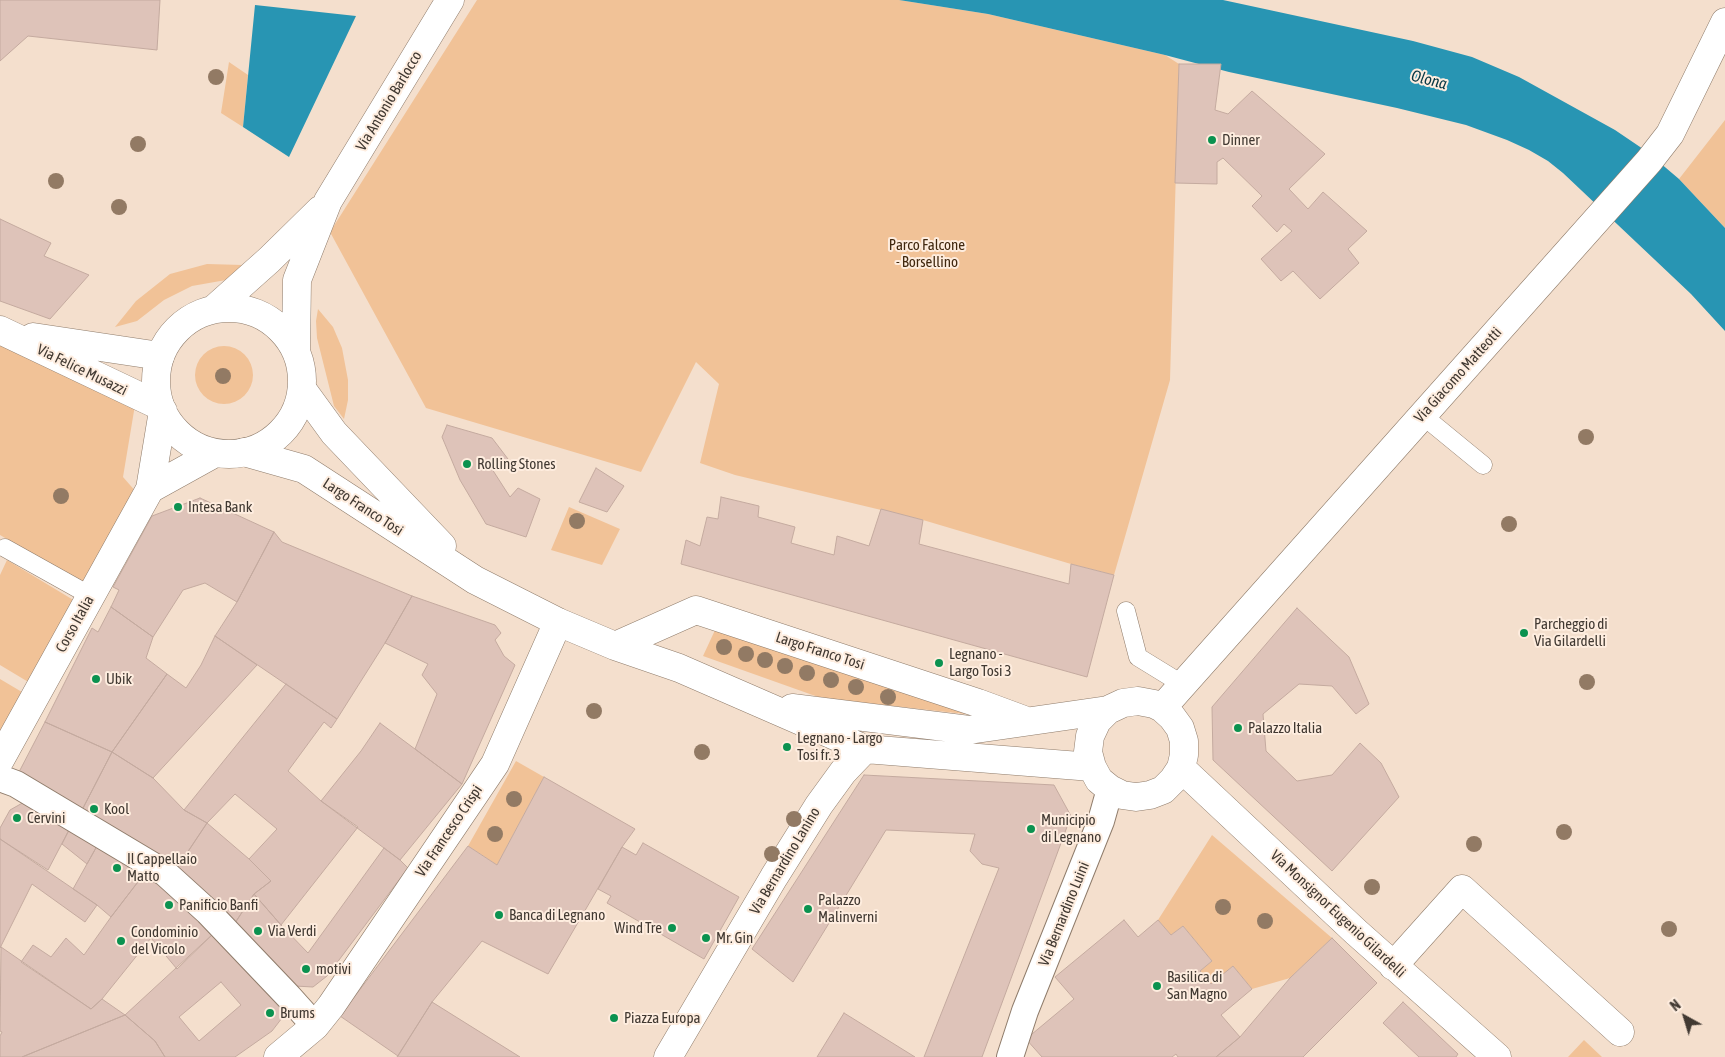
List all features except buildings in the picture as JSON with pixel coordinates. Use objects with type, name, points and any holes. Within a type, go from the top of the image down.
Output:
[{"type":"street","name":"Via Antonio Barlocco","points":[[296,351],[297,280],[328,201],[450,0]]},
{"type":"street","name":"Via Giacomo Matteotti","points":[[1162,708],[1649,161],[1670,134],[1725,22]]},
{"type":"street","name":"Via Antonio Barlocco","points":[[214,309],[269,260],[328,201]]},
{"type":"street","points":[[239,308],[262,316],[283,331],[296,351],[302,370],[302,390],[297,408],[287,425],[273,440],[255,450],[235,454],[215,453],[195,446],[178,433],[167,420],[157,389],[160,356],[169,340],[181,326],[197,315],[214,309],[239,308]]},
{"type":"street","name":"Via Felice Musazzi","points":[[2,331],[160,356]]},
{"type":"street","name":"Via Felice Musazzi","points":[[2,331],[162,409]]},
{"type":"street","name":"Largo Franco Tosi","points":[[302,390],[334,433],[475,580]]},
{"type":"street","name":"Corso Italia","points":[[0,760],[150,488],[162,409]]},
{"type":"street","name":"Largo Franco Tosi","points":[[244,452],[304,469],[475,580],[558,622],[616,646],[679,668],[865,749],[1092,767]]},
{"type":"street","points":[[150,488],[215,453]]},
{"type":"street","name":"Largo Franco Tosi","points":[[616,646],[696,610],[1028,721]]},
{"type":"street","name":"Via Francesco Crispi","points":[[279,1057],[315,1026],[331,1006],[495,764],[558,622]]},
{"type":"street","name":"Largo Franco Tosi","points":[[764,705],[969,730],[1108,710],[1123,703],[1138,701],[1154,704],[1162,708]]},
{"type":"street","points":[[1108,710],[1097,721],[1090,736],[1088,752],[1092,767],[1099,780],[1110,789],[1122,795],[1136,797],[1150,796],[1163,790],[1181,768],[1184,755],[1184,741],[1180,728],[1162,708]]},
{"type":"street","name":"Via Bernardino Lanino","points":[[668,1057],[774,877],[819,805],[843,772],[865,749]]},
{"type":"street","name":"Via Monsignor Eugenio Gilardelli","points":[[1181,768],[1393,966],[1497,1057]]},
{"type":"street","points":[[0,778],[16,784],[165,873],[215,919],[290,996],[315,1026]]},
{"type":"street","name":"Via Bernardino Luini","points":[[1010,1057],[1025,1011],[1101,821],[1110,789]]},
{"type":"street","points":[[1393,966],[1462,888],[1620,1032]]},
{"type":"lane","points":[[1422,415],[1483,465]]},
{"type":"lane","points":[[5,548],[91,596]]},
{"type":"lane","points":[[1126,611],[1138,657],[1182,684]]},
{"type":"green space","name":"Parco Falcone - Borsellino","points":[[477,0],[899,0],[988,14],[1165,55],[1179,64],[1170,380],[1114,575],[923,520],[735,475],[700,463],[719,384],[696,362],[641,472],[426,408],[330,232]]},
{"type":"green space","points":[[229,62],[248,75],[243,127],[221,113]]},
{"type":"green space","points":[[1725,120],[1725,228],[1679,179]]},
{"type":"green space","points":[[207,264],[243,265],[226,280],[192,286],[164,300],[137,321],[115,327],[136,301],[170,274]]},
{"type":"green space","points":[[318,309],[333,327],[342,348],[348,380],[348,400],[344,419],[334,406],[317,338],[316,321]]},
{"type":"green space","points":[[0,345],[135,405],[123,477],[151,509],[102,594],[0,535]]},
{"type":"green space","points":[[218,346],[230,346],[245,354],[253,369],[253,381],[245,396],[230,404],[218,404],[203,396],[195,381],[195,369],[203,354]]},
{"type":"green space","points":[[569,507],[620,529],[602,565],[551,550]]},
{"type":"green space","points":[[7,560],[80,604],[35,686],[0,665],[0,575]]},
{"type":"green space","points":[[716,628],[974,715],[821,698],[703,656]]},
{"type":"green space","points":[[0,679],[27,695],[0,745]]},
{"type":"green space","points":[[516,761],[544,777],[497,865],[468,846]]},
{"type":"green space","points":[[1212,835],[1332,938],[1290,978],[1252,989],[1233,966],[1211,984],[1200,971],[1212,961],[1183,926],[1171,935],[1158,920]]},
{"type":"green space","points":[[1584,1040],[1602,1057],[1568,1057]]},
{"type":"water","name":"Olona","points":[[899,0],[1223,0],[1413,41],[1472,57],[1519,77],[1615,130],[1646,151],[1679,179],[1725,228],[1725,331],[1691,294],[1563,173],[1548,161],[1507,140],[1466,125],[1397,108],[1229,72],[1165,55],[988,14]]},
{"type":"water","points":[[255,5],[356,16],[289,157],[243,127]]},
{"type":"place","name":"Dinner","points":[[1212,140]]},
{"type":"place","name":"Rolling Stones","points":[[467,464]]},
{"type":"place","name":"Intesa Bank","points":[[178,507]]},
{"type":"place","name":"Parcheggio di Via Gilardelli","points":[[1524,633]]},
{"type":"place","name":"Legnano - Largo Tosi 3","points":[[939,663]]},
{"type":"place","name":"Ubik","points":[[96,679]]},
{"type":"place","name":"Palazzo Italia","points":[[1238,728]]},
{"type":"place","name":"Legnano - Largo Tosi fr. 3","points":[[787,747]]},
{"type":"place","name":"Kool","points":[[94,809]]},
{"type":"place","name":"Cervini","points":[[17,818]]},
{"type":"place","name":"Municipio di Legnano","points":[[1031,829]]},
{"type":"place","name":"Il Cappellaio Matto","points":[[117,868]]},
{"type":"place","name":"Panificio Banfi","points":[[169,905]]},
{"type":"place","name":"Palazzo Malinverni","points":[[808,909]]},
{"type":"place","name":"Banca di Legnano","points":[[499,915]]},
{"type":"place","name":"Wind Tre","points":[[672,928]]},
{"type":"place","name":"Via Verdi","points":[[258,931]]},
{"type":"place","name":"Mr. Gin","points":[[706,938]]},
{"type":"place","name":"Condominio del Vicolo","points":[[121,941]]},
{"type":"place","name":"motivi","points":[[306,969]]},
{"type":"place","name":"Basilica di San Magno","points":[[1157,986]]},
{"type":"place","name":"Brums","points":[[270,1013]]},
{"type":"place","name":"Piazza Europa","points":[[614,1018]]}]
